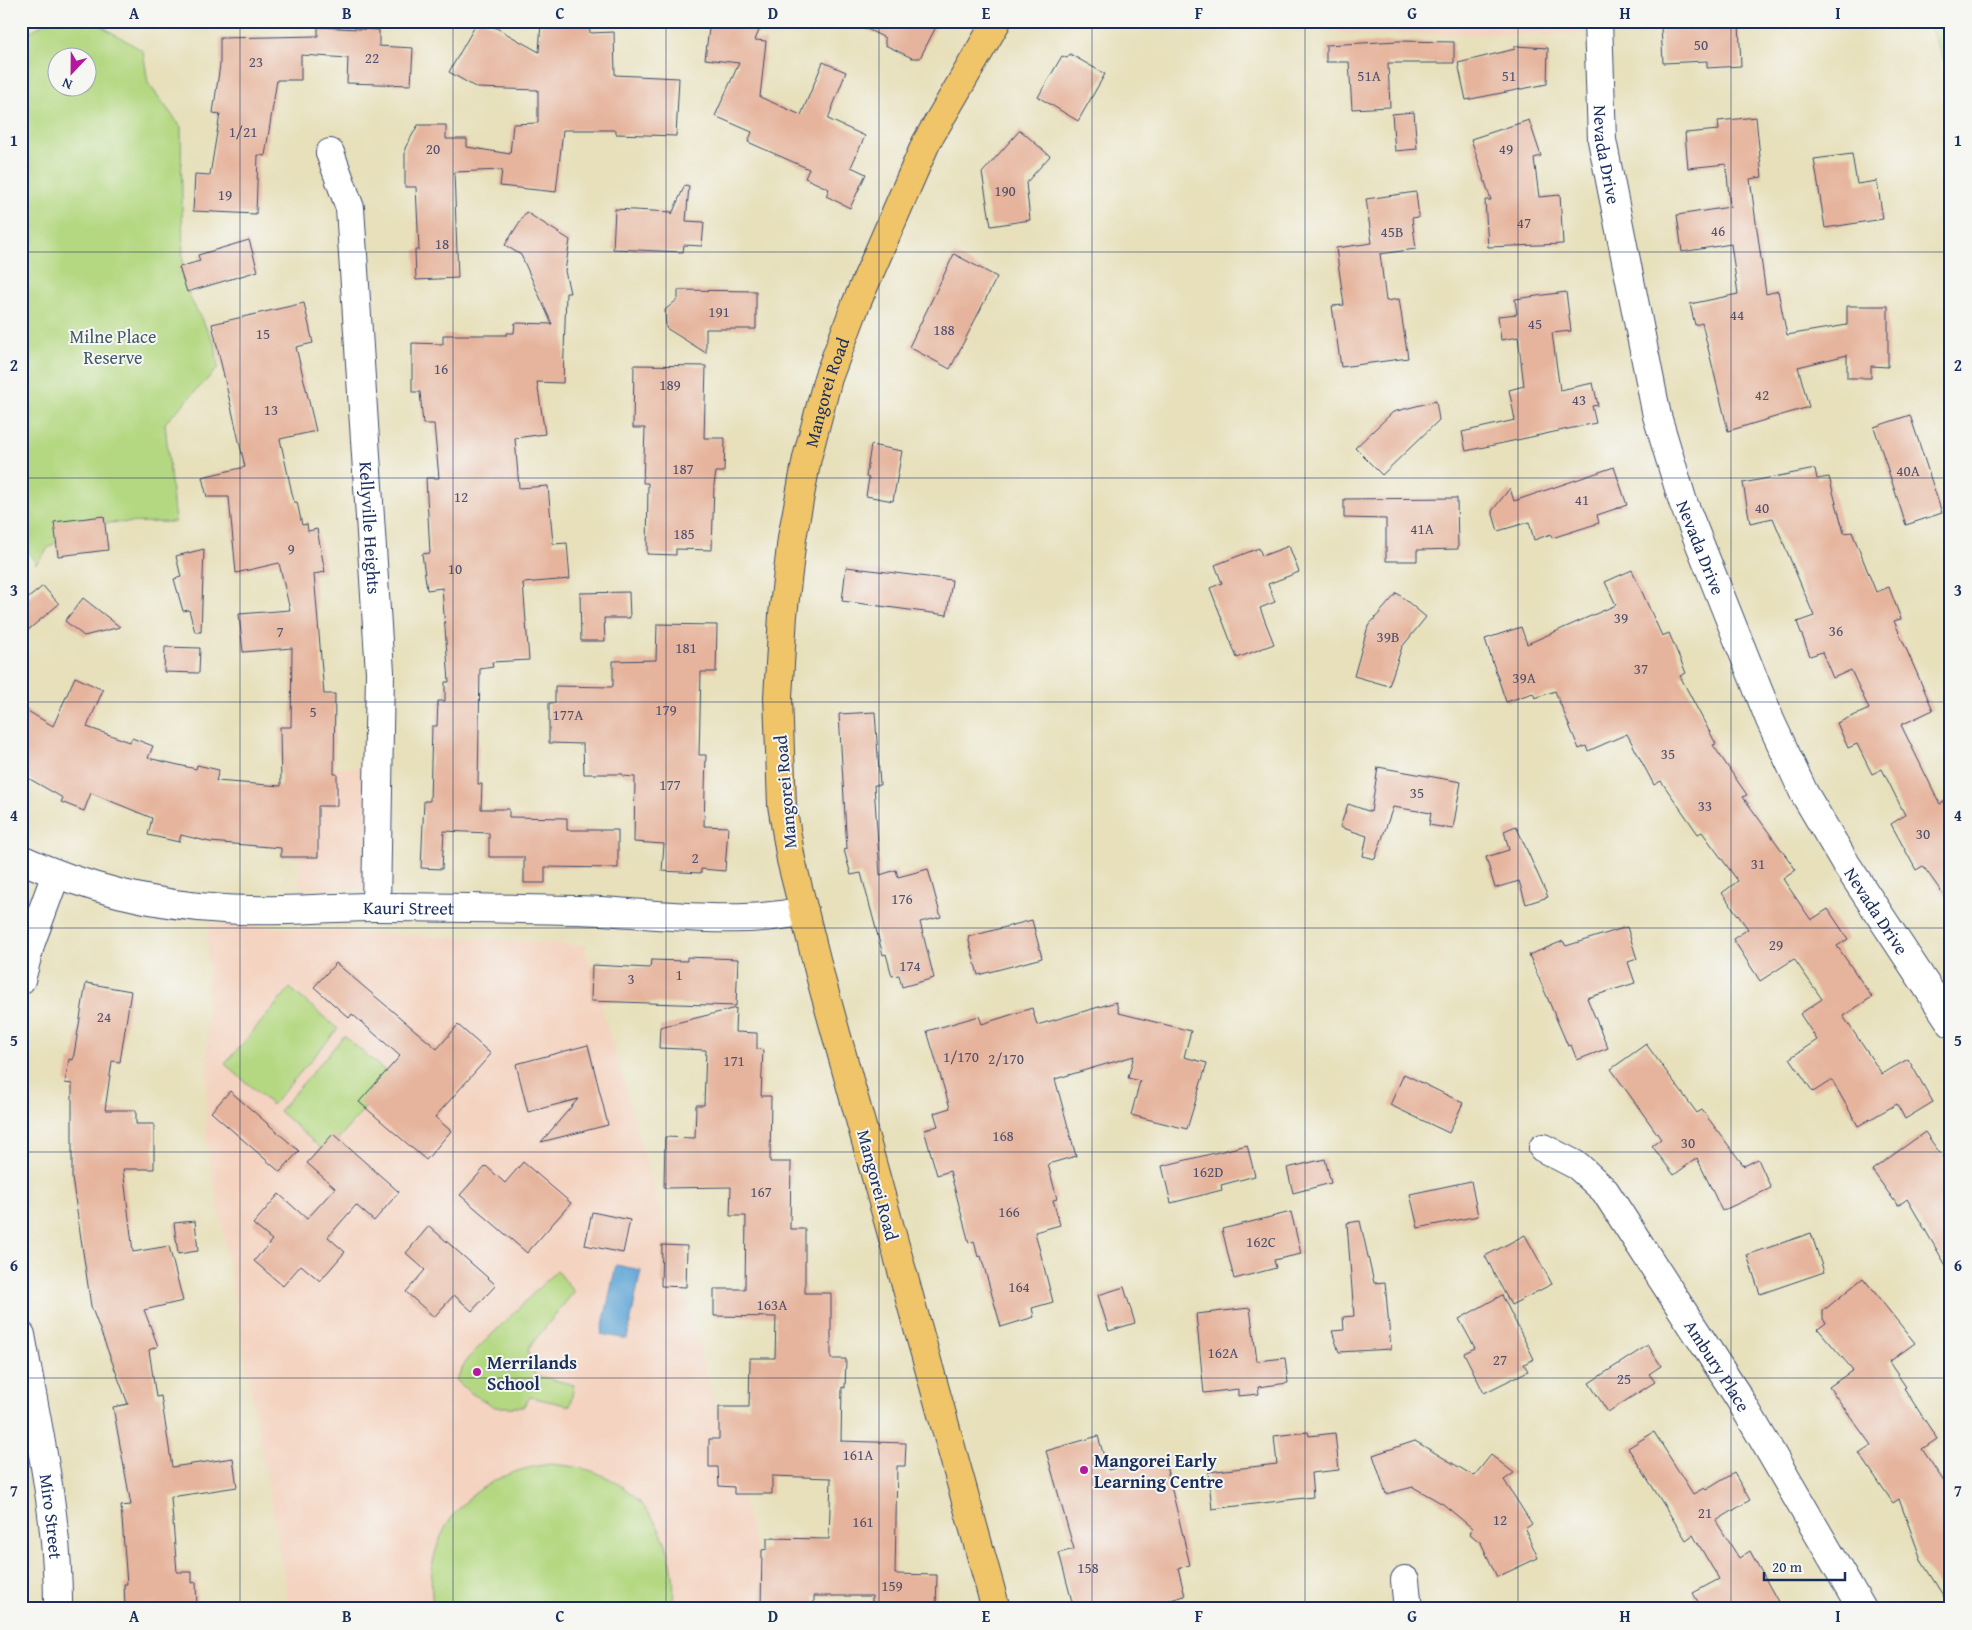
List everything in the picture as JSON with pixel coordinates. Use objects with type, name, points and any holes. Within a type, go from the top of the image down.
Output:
[{"type":"main road","name":"Mangorei Road","points":[[996,1609],[791,860],[782,805],[778,697],[783,615],[792,538],[807,458],[828,378],[856,304],[904,190],[946,105],[997,21]]},
{"type":"street","name":"Nevada Drive","points":[[1598,21],[1602,140],[1657,416],[1683,502],[1770,720],[1804,793],[1846,864],[1951,1022]]},
{"type":"street","name":"Kellyville Heights","points":[[330,153],[350,208],[380,672],[376,907]]},
{"type":"street","name":"Kauri Street","points":[[21,859],[56,874],[122,894],[193,906],[226,909],[376,907],[604,911],[676,916],[778,917],[804,911]]},
{"type":"street","points":[[21,980],[31,942],[56,874]]},
{"type":"street","name":"Ambury Place","points":[[1543,1148],[1578,1166],[1605,1191],[1739,1398],[1862,1609]]},
{"type":"street","name":"Miro Street","points":[[21,1335],[51,1502],[56,1552],[58,1609]]},
{"type":"street","points":[[1405,1580],[1408,1609]]},
{"type":"shaded area","points":[[1337,21],[1577,21],[1577,35],[1340,34]]},
{"type":"shaded area","points":[[301,767],[380,768],[378,889],[300,888]]},
{"type":"shaded area","name":"Merrilands School","points":[[208,924],[584,945],[774,1609],[290,1609],[206,1136]]},
{"type":"green space","name":"Milne Place Reserve","points":[[50,21],[93,21],[143,51],[148,83],[181,127],[183,276],[191,300],[215,344],[218,368],[165,423],[175,522],[88,523],[49,547],[36,564],[21,541],[21,36]]},
{"type":"green space","points":[[1927,21],[1951,21],[1951,76]]},
{"type":"green space","points":[[290,988],[338,1029],[272,1105],[225,1064]]},
{"type":"green space","points":[[344,1036],[392,1077],[326,1153],[279,1111]]},
{"type":"green space","points":[[557,1270],[574,1292],[529,1347],[528,1354],[535,1375],[574,1385],[570,1406],[530,1397],[523,1407],[495,1407],[471,1393],[456,1380],[468,1358]]},
{"type":"green space","points":[[552,1464],[581,1468],[597,1473],[616,1483],[633,1496],[647,1511],[659,1528],[667,1547],[672,1567],[674,1588],[672,1609],[434,1609],[431,1580],[435,1554],[444,1530],[458,1509],[477,1492],[499,1478],[524,1469]]},
{"type":"water","points":[[616,1265],[641,1270],[627,1339],[601,1334]]},
{"type":"building","points":[[478,21],[484,21],[539,52],[541,22],[589,22],[590,33],[614,32],[615,75],[679,78],[676,136],[616,134],[616,130],[563,130],[556,192],[500,186],[502,170],[454,172],[458,278],[416,280],[415,250],[419,250],[416,187],[405,187],[405,148],[418,125],[446,125],[446,139],[467,139],[467,147],[510,154],[513,124],[538,123],[538,90],[477,88],[449,72]]},
{"type":"building","points":[[710,21],[763,21],[755,40],[766,41],[760,97],[801,115],[823,62],[846,72],[828,119],[865,136],[851,167],[866,174],[850,208],[826,196],[829,189],[805,178],[809,169],[748,142],[752,132],[715,116],[739,63],[705,59]]},
{"type":"building","points":[[851,21],[939,21],[920,58],[912,58],[885,45],[885,38]]},
{"type":"building","points":[[1739,23],[1741,66],[1707,68],[1707,61],[1663,63],[1661,27]]},
{"type":"building","points":[[318,27],[379,30],[379,46],[413,48],[411,85],[347,83],[348,58],[301,55],[301,80],[277,80],[265,156],[258,155],[256,214],[193,211],[195,174],[210,175],[220,114],[213,113],[220,65],[220,38],[318,36]]},
{"type":"building","points":[[1398,41],[1454,42],[1454,63],[1388,63],[1390,107],[1352,109],[1349,62],[1326,62],[1326,45]]},
{"type":"building","points":[[1515,46],[1548,48],[1547,84],[1466,100],[1458,63],[1515,49]]},
{"type":"building","points":[[1070,54],[1105,74],[1078,121],[1038,97],[1062,56],[1067,58]]},
{"type":"building","points":[[1414,112],[1417,149],[1395,151],[1392,114]]},
{"type":"building","points":[[1756,117],[1762,177],[1750,179],[1766,294],[1778,291],[1787,335],[1847,325],[1847,306],[1888,306],[1888,367],[1871,366],[1871,378],[1847,378],[1847,355],[1798,367],[1809,407],[1728,431],[1702,323],[1695,325],[1690,304],[1738,294],[1731,244],[1682,252],[1677,215],[1730,207],[1726,164],[1688,168],[1685,133],[1719,130],[1718,121]]},
{"type":"building","points":[[1529,120],[1541,156],[1534,158],[1539,197],[1560,195],[1563,244],[1488,247],[1485,200],[1491,200],[1471,139]]},
{"type":"building","points":[[1020,130],[1050,156],[1026,183],[1030,220],[991,226],[982,173]]},
{"type":"building","points":[[1852,154],[1857,184],[1877,181],[1883,219],[1825,228],[1814,159]]},
{"type":"building","points":[[685,185],[689,186],[686,221],[704,222],[702,246],[684,245],[683,252],[613,249],[615,209],[672,212],[672,214]]},
{"type":"building","points":[[1416,192],[1419,217],[1412,218],[1416,249],[1380,254],[1386,301],[1399,299],[1408,358],[1341,367],[1332,306],[1344,305],[1336,248],[1372,243],[1366,199]]},
{"type":"building","points":[[526,212],[570,240],[565,271],[570,293],[566,293],[563,383],[537,382],[545,434],[515,438],[519,488],[548,486],[553,544],[567,543],[570,579],[523,583],[529,660],[492,662],[493,667],[480,669],[478,784],[482,784],[481,809],[509,809],[509,817],[567,818],[567,830],[618,830],[618,868],[545,867],[545,883],[524,883],[524,857],[489,857],[489,833],[444,831],[442,869],[421,868],[424,801],[430,801],[432,726],[437,726],[438,701],[445,701],[445,682],[449,682],[442,588],[427,590],[422,554],[430,553],[426,478],[439,478],[434,424],[423,424],[420,392],[412,392],[412,343],[443,344],[443,335],[507,335],[507,333],[514,333],[515,323],[552,324],[521,255],[505,245]]},
{"type":"building","points":[[249,240],[258,271],[187,292],[179,267],[200,261],[198,255]]},
{"type":"building","points":[[954,254],[997,277],[950,369],[909,347]]},
{"type":"building","points":[[678,290],[756,291],[756,329],[706,329],[706,353],[666,328],[665,310],[678,299]]},
{"type":"building","points":[[1566,292],[1571,331],[1552,333],[1560,390],[1593,383],[1598,405],[1592,406],[1596,423],[1466,451],[1462,432],[1515,420],[1509,390],[1524,386],[1518,337],[1501,340],[1498,316],[1517,314],[1515,299]]},
{"type":"building","points":[[304,303],[313,343],[296,347],[316,431],[280,439],[294,502],[297,502],[302,525],[307,524],[308,531],[317,529],[325,572],[314,574],[324,694],[335,694],[334,774],[337,774],[337,806],[318,806],[318,857],[281,857],[281,848],[210,842],[181,835],[179,842],[148,835],[152,818],[91,793],[84,811],[61,802],[63,798],[21,774],[21,707],[53,726],[75,677],[103,690],[87,727],[130,742],[132,738],[153,746],[148,758],[196,769],[197,765],[219,770],[216,781],[281,786],[280,727],[291,727],[292,648],[243,652],[239,614],[290,610],[279,563],[236,573],[229,497],[207,497],[202,477],[245,467],[212,324]]},
{"type":"building","points":[[634,365],[706,366],[704,438],[725,438],[724,472],[716,472],[714,485],[712,550],[676,549],[676,555],[647,554],[648,483],[643,483],[645,428],[633,428]]},
{"type":"building","points":[[1436,401],[1439,420],[1382,475],[1355,448],[1393,412]]},
{"type":"building","points":[[1910,415],[1942,513],[1906,525],[1874,427]]},
{"type":"building","points":[[871,445],[902,451],[893,501],[866,496],[869,478],[866,477]]},
{"type":"building","points":[[1614,467],[1627,505],[1597,515],[1599,523],[1552,538],[1551,534],[1534,540],[1529,522],[1498,531],[1492,511],[1510,488],[1514,501]]},
{"type":"building","points":[[1815,469],[1817,479],[1829,477],[1844,533],[1852,532],[1876,592],[1889,587],[1901,619],[1894,621],[1933,710],[1901,725],[1940,804],[1951,798],[1951,905],[1923,866],[1916,870],[1891,824],[1905,815],[1882,769],[1872,774],[1857,744],[1848,748],[1837,723],[1869,709],[1851,670],[1833,678],[1822,652],[1810,656],[1797,622],[1814,616],[1773,518],[1750,523],[1743,483]]},
{"type":"building","points":[[1457,498],[1458,549],[1417,550],[1417,561],[1386,561],[1386,519],[1344,518],[1344,499]]},
{"type":"building","points":[[104,516],[108,550],[58,556],[54,522]]},
{"type":"building","points":[[1289,546],[1299,572],[1268,584],[1275,602],[1260,608],[1274,644],[1237,658],[1210,588],[1222,583],[1215,565],[1259,548],[1262,556]]},
{"type":"building","points":[[204,549],[201,632],[195,632],[189,610],[183,611],[174,579],[181,577],[176,556]]},
{"type":"building","points":[[846,567],[952,580],[947,615],[842,601]]},
{"type":"building","points":[[1632,570],[1662,636],[1669,633],[1686,673],[1680,676],[1716,744],[1713,745],[1747,795],[1743,797],[1796,870],[1783,879],[1811,920],[1828,909],[1848,939],[1837,946],[1872,997],[1843,1016],[1882,1074],[1908,1059],[1933,1102],[1905,1119],[1897,1104],[1858,1126],[1832,1080],[1813,1092],[1790,1058],[1817,1040],[1800,1014],[1822,999],[1794,959],[1760,981],[1733,939],[1748,929],[1722,893],[1738,881],[1702,832],[1698,834],[1661,781],[1654,785],[1627,734],[1588,751],[1586,746],[1579,749],[1555,691],[1535,698],[1533,693],[1506,702],[1485,639],[1521,627],[1527,644],[1616,605],[1605,582]]},
{"type":"building","points":[[43,586],[59,604],[21,636],[21,604]]},
{"type":"building","points":[[629,592],[630,618],[604,618],[605,641],[581,641],[580,593]]},
{"type":"building","points":[[1397,593],[1426,617],[1402,647],[1389,686],[1354,676],[1368,626]]},
{"type":"building","points":[[83,598],[120,627],[84,636],[65,621]]},
{"type":"building","points":[[657,624],[717,625],[716,672],[701,672],[699,755],[706,755],[704,826],[728,827],[725,871],[701,869],[701,873],[662,871],[664,844],[634,842],[635,777],[623,776],[623,774],[584,774],[583,744],[549,743],[549,703],[555,703],[555,686],[611,687],[613,686],[613,661],[656,660]]},
{"type":"building","points":[[165,647],[200,648],[199,673],[164,672]]},
{"type":"building","points":[[875,712],[880,785],[874,785],[880,875],[896,870],[898,877],[928,869],[941,917],[920,922],[934,978],[902,987],[899,975],[892,976],[886,954],[883,955],[861,873],[851,875],[844,850],[847,849],[839,714]]},
{"type":"building","points":[[1378,767],[1461,782],[1453,829],[1429,825],[1431,813],[1393,807],[1375,859],[1363,856],[1367,836],[1340,827],[1348,804],[1371,812]]},
{"type":"building","points":[[1516,826],[1548,897],[1526,904],[1519,881],[1495,888],[1486,857],[1509,850],[1504,831]]},
{"type":"building","points":[[1032,920],[1042,958],[978,975],[968,937]]},
{"type":"building","points":[[1627,927],[1637,959],[1628,962],[1635,983],[1587,998],[1608,1048],[1577,1060],[1571,1045],[1568,1046],[1529,955],[1563,941],[1566,946]]},
{"type":"building","points":[[687,957],[738,959],[736,1006],[591,1001],[592,965],[650,968],[651,960],[687,961]]},
{"type":"building","points":[[336,963],[437,1049],[458,1025],[491,1054],[435,1117],[451,1131],[426,1160],[359,1102],[400,1056],[352,1014],[349,1018],[314,987]]},
{"type":"building","points":[[86,983],[131,991],[120,1062],[112,1061],[105,1110],[136,1110],[136,1124],[154,1124],[154,1169],[123,1169],[133,1252],[169,1246],[183,1301],[144,1310],[158,1346],[149,1350],[156,1397],[161,1396],[172,1467],[233,1458],[237,1487],[171,1497],[177,1572],[192,1572],[192,1583],[196,1582],[197,1609],[125,1609],[124,1584],[127,1584],[121,1506],[131,1505],[113,1407],[128,1404],[91,1306],[72,1178],[72,1084],[65,1083],[69,1059],[73,1060]]},
{"type":"building","points":[[1116,1002],[1119,1013],[1191,1031],[1184,1057],[1207,1063],[1187,1129],[1131,1115],[1140,1081],[1128,1078],[1134,1056],[1055,1079],[1076,1156],[1048,1164],[1057,1199],[1053,1200],[1060,1225],[1035,1232],[1053,1302],[1032,1308],[1034,1317],[1001,1327],[981,1256],[978,1257],[974,1241],[969,1243],[950,1171],[937,1175],[924,1130],[938,1126],[934,1113],[950,1108],[927,1031],[979,1016],[982,1024],[1032,1008],[1037,1025]]},
{"type":"building","points":[[736,1008],[735,1032],[757,1033],[757,1049],[763,1050],[761,1096],[771,1096],[770,1162],[791,1162],[790,1229],[805,1229],[805,1293],[831,1293],[831,1359],[846,1359],[845,1388],[842,1387],[841,1441],[906,1443],[905,1466],[897,1466],[895,1574],[937,1575],[936,1609],[872,1609],[872,1596],[814,1596],[814,1609],[761,1609],[762,1550],[767,1549],[767,1538],[829,1539],[831,1478],[772,1476],[772,1494],[734,1494],[734,1487],[719,1486],[718,1467],[709,1467],[709,1439],[719,1439],[719,1407],[749,1407],[750,1358],[775,1358],[776,1317],[714,1316],[714,1289],[745,1289],[746,1216],[730,1216],[731,1187],[664,1188],[665,1137],[695,1138],[696,1105],[704,1105],[706,1050],[659,1048],[660,1027]]},
{"type":"building","points":[[1646,1044],[1697,1113],[1702,1110],[1744,1166],[1758,1159],[1771,1188],[1722,1211],[1697,1158],[1674,1175],[1652,1146],[1661,1139],[1611,1069]]},
{"type":"building","points":[[588,1045],[608,1125],[541,1142],[578,1099],[528,1112],[516,1064]]},
{"type":"building","points":[[1404,1074],[1463,1103],[1449,1133],[1390,1105]]},
{"type":"building","points":[[230,1091],[299,1151],[280,1172],[211,1112]]},
{"type":"building","points":[[1925,1132],[1951,1169],[1951,1274],[1907,1199],[1898,1206],[1872,1170]]},
{"type":"building","points":[[333,1134],[399,1192],[374,1221],[356,1205],[328,1237],[345,1252],[320,1281],[301,1265],[283,1286],[254,1261],[272,1240],[253,1224],[279,1194],[307,1219],[335,1188],[307,1163]]},
{"type":"building","points":[[1247,1145],[1255,1176],[1221,1185],[1222,1190],[1171,1203],[1162,1166]]},
{"type":"building","points":[[1325,1159],[1331,1183],[1293,1193],[1287,1168]]},
{"type":"building","points":[[523,1162],[571,1203],[527,1253],[460,1195],[486,1166],[505,1183]]},
{"type":"building","points":[[1471,1181],[1478,1216],[1418,1228],[1410,1194]]},
{"type":"building","points":[[592,1212],[630,1220],[623,1253],[585,1245]]},
{"type":"building","points":[[1291,1212],[1301,1254],[1274,1260],[1276,1268],[1234,1279],[1222,1229]]},
{"type":"building","points":[[195,1221],[198,1251],[178,1254],[174,1223]]},
{"type":"building","points":[[1360,1221],[1374,1283],[1385,1282],[1391,1349],[1339,1352],[1332,1331],[1344,1330],[1343,1317],[1354,1316],[1347,1223]]},
{"type":"building","points":[[429,1226],[496,1285],[472,1311],[454,1295],[434,1317],[406,1292],[425,1270],[406,1253]]},
{"type":"building","points":[[1811,1233],[1824,1272],[1760,1294],[1747,1255]]},
{"type":"building","points":[[1525,1235],[1552,1284],[1511,1305],[1485,1256]]},
{"type":"building","points":[[662,1245],[687,1246],[686,1287],[661,1286]]},
{"type":"building","points":[[1863,1278],[1915,1343],[1889,1362],[1937,1439],[1922,1449],[1951,1492],[1951,1608],[1922,1562],[1899,1499],[1893,1503],[1859,1453],[1871,1445],[1829,1387],[1853,1370],[1818,1329],[1826,1323],[1823,1319],[1823,1311]]},
{"type":"building","points":[[1124,1287],[1135,1323],[1109,1331],[1098,1295]]},
{"type":"building","points":[[1502,1295],[1534,1359],[1524,1364],[1528,1371],[1484,1393],[1464,1353],[1475,1348],[1459,1319]]},
{"type":"building","points":[[1250,1308],[1257,1361],[1285,1358],[1288,1383],[1258,1387],[1259,1394],[1238,1396],[1238,1389],[1204,1393],[1196,1314]]},
{"type":"building","points":[[1648,1345],[1661,1366],[1649,1374],[1655,1382],[1608,1412],[1589,1383]]},
{"type":"building","points":[[1308,1432],[1309,1436],[1335,1433],[1339,1470],[1311,1473],[1313,1497],[1212,1509],[1208,1472],[1277,1464],[1274,1436]]},
{"type":"building","points":[[1654,1432],[1693,1494],[1704,1488],[1706,1490],[1734,1473],[1750,1500],[1716,1521],[1739,1558],[1750,1551],[1782,1609],[1702,1609],[1693,1593],[1719,1579],[1693,1535],[1686,1540],[1628,1448]]},
{"type":"building","points":[[1098,1436],[1108,1470],[1164,1457],[1190,1565],[1178,1568],[1185,1596],[1136,1609],[1074,1609],[1059,1553],[1074,1549],[1046,1451]]},
{"type":"building","points":[[1415,1441],[1474,1476],[1491,1455],[1514,1473],[1504,1480],[1532,1524],[1525,1529],[1538,1558],[1497,1577],[1481,1543],[1470,1534],[1472,1528],[1443,1504],[1413,1487],[1386,1494],[1373,1455]]},
{"type":"place","name":"Merrilands School","points":[[477,1372]]},
{"type":"place","name":"Mangorei Early Learning Centre","points":[[1084,1470]]}]
